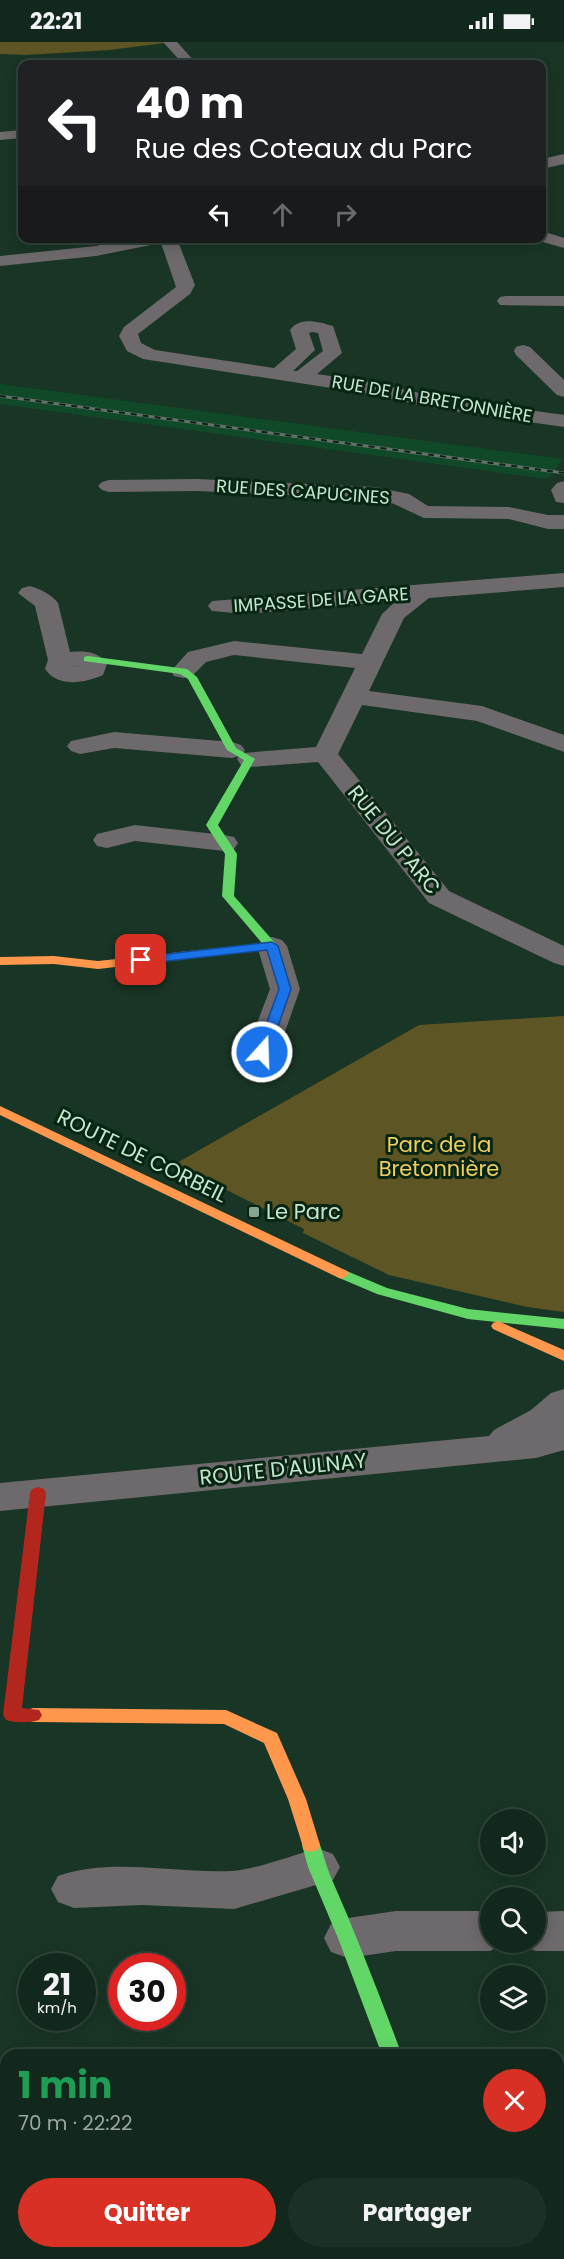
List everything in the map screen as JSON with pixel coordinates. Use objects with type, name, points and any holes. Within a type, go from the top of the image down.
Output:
[{"type":"street","points":[[170,42],[186,60]]},
{"type":"street","points":[[0,136],[18,134]]},
{"type":"street","points":[[546,163],[564,159]]},
{"type":"street","points":[[546,237],[564,243]]},
{"type":"street","points":[[0,261],[96,251],[138,243]]},
{"type":"street","name":"RUE DE LA BRETONNIÈRE","points":[[170,243],[186,285],[184,290],[130,331],[128,336],[134,347],[150,355],[301,377],[370,388],[433,402],[564,421]]},
{"type":"street","points":[[506,301],[564,301]]},
{"type":"street","name":"RUE DE LA BRETONNIÈRE","points":[[278,374],[306,350],[299,330],[311,326],[326,330],[333,353],[301,377]]},
{"type":"street","points":[[523,351],[564,391]]},
{"type":"street","name":"RUE DES CAPUCINES","points":[[105,489],[197,485],[375,493],[401,499],[424,512],[509,513],[548,522],[564,522]]},
{"type":"street","points":[[564,487],[562,490],[564,498]]},
{"type":"street","points":[[80,746],[114,740],[241,755],[325,754],[394,614],[423,592],[564,580]]},
{"type":"street","name":"IMPASSE DE LA GARE","points":[[220,606],[245,608],[423,592]]},
{"type":"street","points":[[30,593],[45,603],[61,662],[57,667],[58,671],[76,675],[94,670],[95,664],[88,659]]},
{"type":"street","points":[[183,671],[197,657],[234,648],[370,662]]},
{"type":"street","points":[[88,659],[183,671],[192,677],[241,755]]},
{"type":"street","points":[[353,696],[471,712],[564,744]]},
{"type":"street","name":"RUE DU PARC","points":[[325,754],[439,897],[564,957]]},
{"type":"street","points":[[241,755],[212,825],[231,854],[228,897],[272,946],[285,989],[262,1052]]},
{"type":"street","points":[[107,840],[135,833],[224,843]]},
{"type":"street","points":[[0,961],[54,960],[98,965],[272,946]]},
{"type":"street","name":"ROUTE DE CORBEIL","points":[[0,1110],[327,1268],[382,1291],[468,1314],[564,1356]]},
{"type":"street","name":"ROUTE DE CORBEIL","points":[[468,1314],[564,1324]]},
{"type":"street","points":[[486,1450],[544,1419],[564,1402]]},
{"type":"street","name":"ROUTE D'AULNAY","points":[[0,1497],[536,1445],[564,1436]]},
{"type":"street","points":[[38,1493],[12,1715],[226,1717],[271,1738],[297,1799],[317,1867],[348,1938],[390,2049]]},
{"type":"street","points":[[74,1889],[142,1886],[234,1890],[317,1867]]},
{"type":"street","points":[[348,1938],[396,1931],[480,1931]]},
{"type":"street","points":[[546,1931],[564,1931]]},
{"type":"shaded area","points":[[0,384],[562,459],[552,475],[546,479],[0,404]]},
{"type":"green space","points":[[0,42],[165,43],[109,50],[26,55],[0,54]]},
{"type":"green space","name":"Parc de la Bretonnière","points":[[564,1016],[564,1312],[527,1307],[389,1275],[303,1233],[304,1229],[175,1164],[419,1025]]},
{"type":"railway","points":[[0,396],[564,473]]},
{"type":"traffic: fast","points":[[88,659],[183,671],[192,677],[232,750],[250,759],[212,825],[231,854],[228,896],[271,946]]},
{"type":"traffic: fast","points":[[342,1274],[382,1291],[468,1314],[564,1324]]},
{"type":"traffic: fast","points":[[311,1845],[317,1867],[348,1938],[390,2049]]},
{"type":"traffic: slow","points":[[0,961],[54,960],[98,965],[271,946]]},
{"type":"traffic: slow","points":[[0,1110],[342,1274]]},
{"type":"traffic: slow","points":[[498,1326],[564,1356]]},
{"type":"traffic: slow","points":[[33,1715],[226,1717],[271,1738],[297,1799],[311,1845]]},
{"type":"traffic: jam","points":[[33,1715],[12,1715],[38,1493]]},
{"type":"place","name":"Le Parc","points":[[254,1212]]},
{"type":"route","points":[[141,960],[272,946],[285,989],[262,1052]]}]
